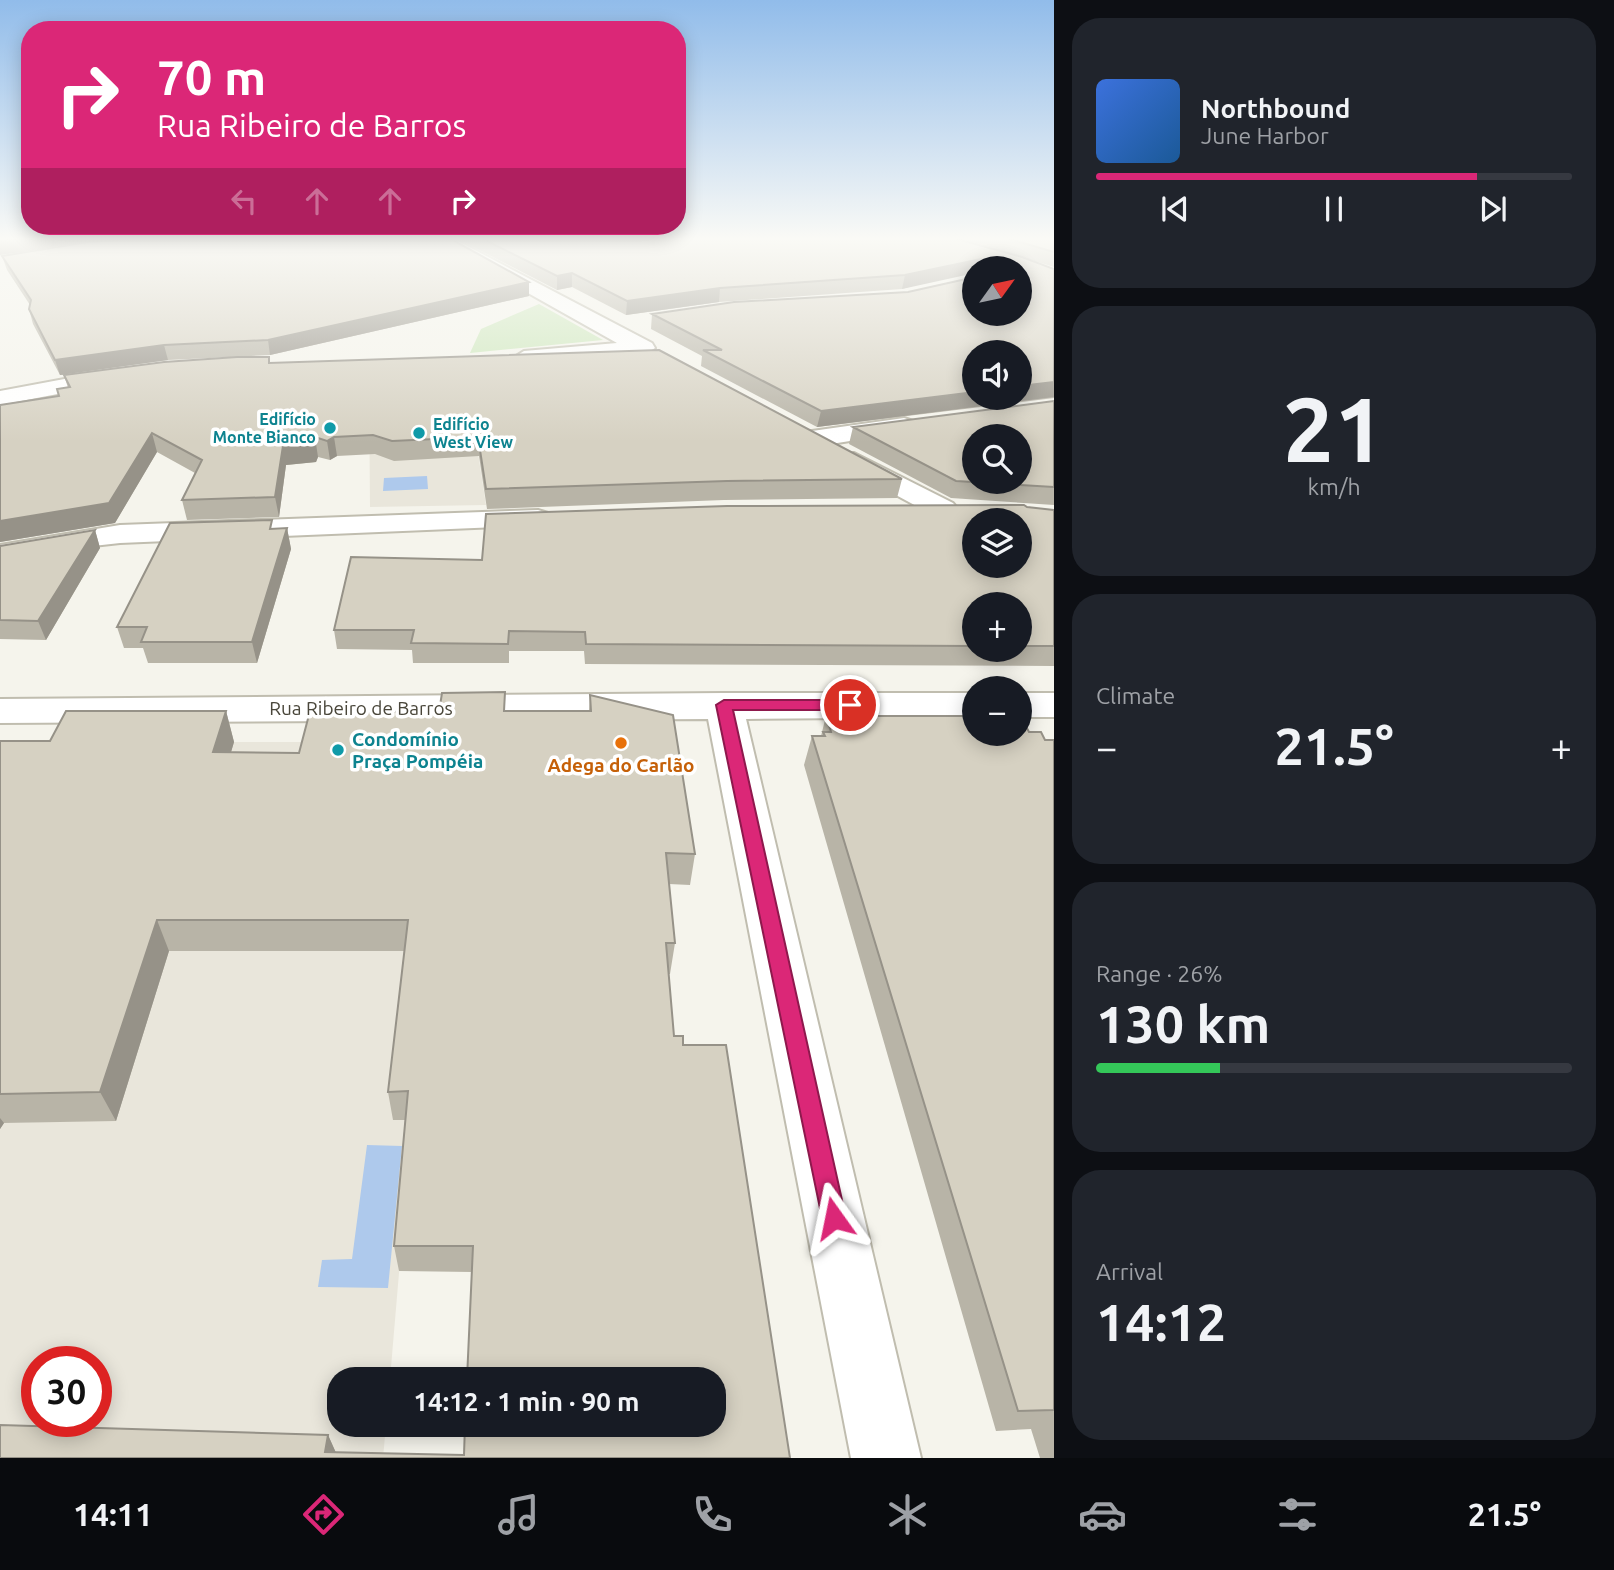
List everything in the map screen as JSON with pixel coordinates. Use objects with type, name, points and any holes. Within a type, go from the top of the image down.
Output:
[{"type":"street","points":[[504,360],[651,352],[566,306]]},
{"type":"street","points":[[607,328],[640,320]]},
{"type":"street","points":[[0,398],[136,374]]},
{"type":"street","points":[[884,510],[956,510],[803,434],[933,422]]},
{"type":"street","points":[[0,554],[75,539],[120,534],[572,518]]},
{"type":"street","points":[[724,705],[886,1458]]},
{"type":"street","name":"Rua Ribeiro de Barros","points":[[0,710],[962,705]]},
{"type":"street","points":[[1032,705],[1054,705]]},
{"type":"shaded area","points":[[466,376],[486,505],[370,507],[369,381]]},
{"type":"shaded area","points":[[234,742],[433,742],[393,1120],[412,1120],[391,1367],[327,1367],[327,1437],[385,1437],[383,1458],[0,1458],[0,1123],[116,1120]]},
{"type":"green space","points":[[534,306],[543,306],[603,340],[470,353],[481,329]]},
{"type":"water","points":[[427,476],[428,489],[383,491],[384,478]]},
{"type":"water","points":[[367,1145],[402,1146],[388,1288],[318,1287],[322,1260],[352,1259]]},
{"type":"building","points":[[30,306],[421,306],[268,340],[164,345],[55,360]]},
{"type":"building","points":[[706,306],[962,306],[962,326],[1032,326],[1032,306],[1054,306],[1054,382],[1032,385],[1032,340],[962,340],[962,394],[821,411],[703,350],[722,350],[652,314]]},
{"type":"building","points":[[659,350],[902,479],[727,481],[486,489],[478,437],[392,441],[373,435],[334,437],[327,441],[315,437],[313,443],[283,446],[275,497],[182,500],[202,460],[152,433],[109,503],[0,521],[0,405],[59,396],[57,389],[70,387],[64,375],[164,362],[237,357],[269,357],[269,363]]},
{"type":"building","points":[[1054,401],[1054,487],[1032,486],[1032,424],[962,424],[962,481],[956,481],[853,427],[984,410],[1032,410],[1032,404]]},
{"type":"building","points":[[1024,505],[1054,510],[1054,646],[1032,646],[1032,592],[962,592],[962,646],[586,644],[585,632],[509,631],[508,644],[411,643],[414,630],[334,630],[351,557],[482,560],[486,514],[727,506]]},
{"type":"building","points":[[272,520],[270,529],[287,528],[252,642],[141,642],[147,627],[117,627],[170,523]]},
{"type":"building","points":[[95,530],[38,621],[0,620],[0,546]]},
{"type":"building","points":[[505,692],[504,711],[591,711],[590,695],[673,715],[695,854],[666,853],[675,943],[666,943],[674,1036],[683,1036],[683,1045],[726,1045],[790,1458],[0,1458],[0,1425],[21,1426],[21,1437],[112,1437],[112,1428],[327,1435],[325,1452],[464,1455],[465,1437],[726,1437],[726,1367],[468,1367],[473,1246],[394,1246],[408,1091],[388,1092],[408,920],[157,920],[100,1092],[0,1094],[0,741],[50,741],[66,711],[226,711],[213,752],[299,753],[310,711],[439,712],[442,693]]},
{"type":"building","points":[[826,716],[962,716],[962,746],[1032,746],[1032,732],[1041,732],[1045,740],[1054,740],[1054,1410],[1018,1411],[812,736],[825,736],[823,732],[831,732]]},
{"type":"place","name":"Edifício Monte Bianco","points":[[330,428]]},
{"type":"place","name":"Edifício West View","points":[[419,433]]},
{"type":"place","name":"Adega do Carlão","points":[[621,743]]},
{"type":"place","name":"Condomínio Praça Pompéia","points":[[338,750]]},
{"type":"route","points":[[834,1218],[724,705],[850,705]]}]
